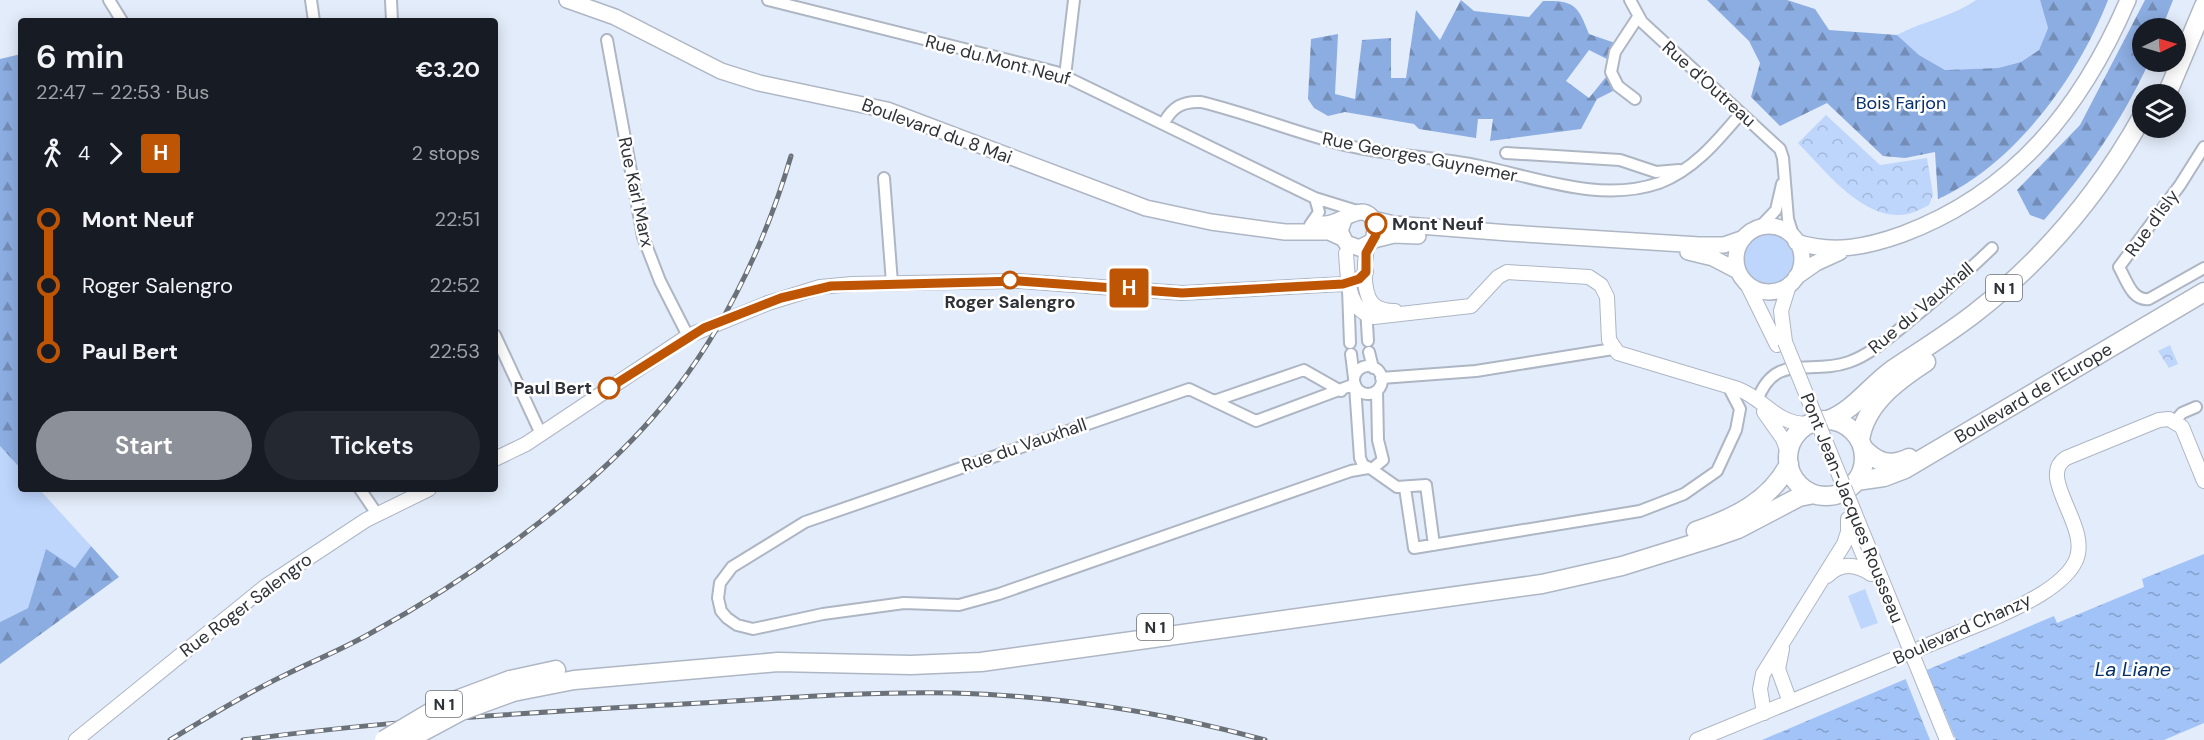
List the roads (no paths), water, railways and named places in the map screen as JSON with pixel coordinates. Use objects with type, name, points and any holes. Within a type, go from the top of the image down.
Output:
[{"type":"main road","name":"Boulevard du 8 Mai","points":[[567,0],[601,6],[692,59],[729,74],[767,85],[887,110],[1154,210],[1203,221],[1285,232],[1345,230]]},
{"type":"main road","points":[[1854,248],[1818,249],[1795,240],[1777,228],[1759,228],[1744,238],[1724,244],[1699,245],[1394,224],[1373,219],[1366,213],[1345,230],[1357,248],[1401,235],[1688,252],[1713,258],[1738,271],[1748,284],[1767,292],[1778,291],[1827,257],[1899,235],[1941,218],[1979,196],[2015,169],[2053,129],[2075,98],[2108,41],[2128,0]]},
{"type":"main road","points":[[2186,21],[2194,0]]},
{"type":"main road","points":[[2171,84],[2204,6]]},
{"type":"main road","name":"N 1","points":[[1828,420],[1844,411],[1892,370],[1966,320],[2025,269],[2086,201],[2132,132]]},
{"type":"main road","name":"N 1","points":[[1861,444],[1867,415],[1886,393],[1996,312],[2069,240],[2108,193],[2144,138]]},
{"type":"main road","points":[[1371,242],[1377,229],[1373,219]]},
{"type":"main road","name":"Boulevard du 8 Mai","points":[[1245,226],[1310,225],[1345,230]]},
{"type":"main road","points":[[1738,271],[1736,253],[1744,238]]},
{"type":"main road","points":[[1792,282],[1801,260],[1795,240]]},
{"type":"main road","name":"Boulevard de l'Europe","points":[[1861,444],[1873,458],[1886,464],[1911,458],[2204,285]]},
{"type":"main road","name":"Boulevard de l'Europe","points":[[1856,481],[1884,477],[1905,469],[2204,292]]},
{"type":"main road","points":[[1828,420],[1849,428],[1861,444],[1863,468],[1856,481],[1837,494],[1814,494],[1796,481],[1789,459],[1795,437],[1809,424],[1828,420]]},
{"type":"main road","name":"N 1","points":[[384,740],[433,709],[586,667],[790,649],[903,654],[978,651],[1518,577],[1627,552],[1725,520],[1748,508],[1771,490],[1789,459]]},
{"type":"main road","name":"N 1","points":[[407,740],[511,686],[778,662],[911,666],[972,663],[1500,592],[1594,573],[1680,549],[1726,534],[1798,497],[1814,494]]},
{"type":"street","points":[[110,0],[120,18]]},
{"type":"street","points":[[311,0],[314,18]]},
{"type":"street","points":[[391,0],[392,18]]},
{"type":"street","name":"Rue du Mont Neuf","points":[[768,0],[1065,76],[1342,209],[1345,230]]},
{"type":"street","points":[[816,12],[819,0]]},
{"type":"street","points":[[1065,76],[1074,0]]},
{"type":"street","name":"Rue d'Outreau","points":[[1630,0],[1638,17],[1778,147],[1783,156],[1788,219],[1795,240]]},
{"type":"street","points":[[1635,99],[1618,86],[1611,72],[1616,52],[1638,17]]},
{"type":"street","name":"Rue Karl Marx","points":[[607,40],[643,237],[660,281],[688,336]]},
{"type":"street","name":"Rue Georges Guynemer","points":[[1164,123],[1176,107],[1188,102],[1201,102],[1351,147],[1472,165],[1599,191],[1645,187],[1665,180],[1685,169],[1709,149],[1742,113]]},
{"type":"street","name":"Rue d'Isly","points":[[2204,147],[2180,185],[2119,267],[2135,297],[2143,300],[2149,299],[2204,268]]},
{"type":"street","name":"Rue Georges Guynemer","points":[[1506,153],[1620,160],[1656,172],[1685,169]]},
{"type":"street","points":[[1759,228],[1776,210],[1782,191],[1784,169]]},
{"type":"street","points":[[884,178],[892,283]]},
{"type":"street","points":[[1310,225],[1318,214],[1315,198]]},
{"type":"street","name":"Rue du Mont Neuf","points":[[1315,198],[1328,208],[1345,230]]},
{"type":"street","points":[[1308,284],[1334,274],[1345,230]]},
{"type":"street","points":[[1345,230],[1350,348],[1355,383],[1360,458],[1369,468],[1393,485],[1405,488],[1426,485],[1434,545]]},
{"type":"street","points":[[1371,242],[1366,272],[1368,347],[1373,368],[1381,378]]},
{"type":"street","name":"Rue du Vauxhall","points":[[1758,402],[1763,383],[1774,373],[1839,365],[1866,355],[1946,291],[1992,248]]},
{"type":"street","points":[[498,457],[541,434],[688,336],[735,315],[811,289],[841,284],[1019,281],[1178,293],[1348,283],[1361,278],[1366,272]]},
{"type":"street","points":[[1348,283],[1355,303],[1366,314],[1377,317],[1471,306],[1498,278],[1507,272],[1585,276],[1601,285],[1607,297],[1610,340],[1613,349]]},
{"type":"street","points":[[1781,344],[1781,311],[1792,282]]},
{"type":"street","points":[[1748,284],[1781,344]]},
{"type":"street","points":[[1367,286],[1370,300],[1378,308],[1409,312]]},
{"type":"street","points":[[498,341],[541,434]]},
{"type":"street","name":"Pont Jean-Jacques Rousseau","points":[[1781,344],[1848,519],[1939,740]]},
{"type":"street","name":"Pont Jean-Jacques Rousseau","points":[[1781,344],[1947,740]]},
{"type":"street","points":[[1381,378],[1476,371],[1613,349],[1628,358],[1746,392],[1783,420],[1809,424]]},
{"type":"street","points":[[1355,383],[1361,368],[1373,368]]},
{"type":"street","points":[[1214,401],[1304,370],[1341,391]]},
{"type":"street","points":[[1369,468],[1377,467],[1383,460],[1378,440],[1377,391],[1381,378]]},
{"type":"street","points":[[1355,383],[1364,393],[1377,391]]},
{"type":"street","name":"Rue du Vauxhall","points":[[1355,383],[1341,391],[1256,421],[1190,389],[799,525],[732,567],[720,583],[718,598],[722,612],[734,623],[748,628],[766,628],[823,614],[911,602],[959,605],[999,594],[1346,473],[1369,468]]},
{"type":"street","points":[[1405,488],[1414,548],[1640,511],[1684,495],[1717,471],[1736,430],[1740,409],[1728,386]]},
{"type":"street","points":[[1758,402],[1783,439],[1789,459]]},
{"type":"street","points":[[2196,407],[2182,413],[2175,421],[2183,430],[2204,481]]},
{"type":"street","name":"Boulevard Chanzy","points":[[1697,740],[1994,618],[2031,600],[2074,565],[2080,547],[2079,534],[2057,480],[2056,473],[2060,463],[2066,458],[2159,420],[2175,421]]},
{"type":"street","points":[[362,492],[376,514]]},
{"type":"street","name":"Rue Roger Salengro","points":[[75,740],[244,602],[376,514],[423,492]]},
{"type":"street","points":[[1764,712],[1760,694],[1761,679],[1846,541],[1848,519]]},
{"type":"street","points":[[1822,582],[1834,570],[1842,566],[1859,567],[1871,574]]},
{"type":"street","points":[[1785,642],[1778,669],[1790,702]]},
{"type":"water","name":"La Liane","points":[[2204,554],[2204,723],[2164,740],[1762,740],[2054,616],[2057,623],[2144,587],[2142,579]]},
{"type":"railway","points":[[170,740],[255,690],[360,639],[408,612],[522,536],[593,478],[654,416],[699,358],[753,259],[791,156]]},
{"type":"railway","points":[[243,740],[348,728],[506,715],[882,693],[954,693],[1072,702],[1188,721],[1265,740]]},
{"type":"place","name":"Mont Neuf","points":[[1376,224]]},
{"type":"place","name":"Roger Salengro","points":[[1010,280]]},
{"type":"place","name":"Paul Bert","points":[[609,388]]},
{"type":"park label","name":"Bois Farjon","points":[[1901,103]]}]
